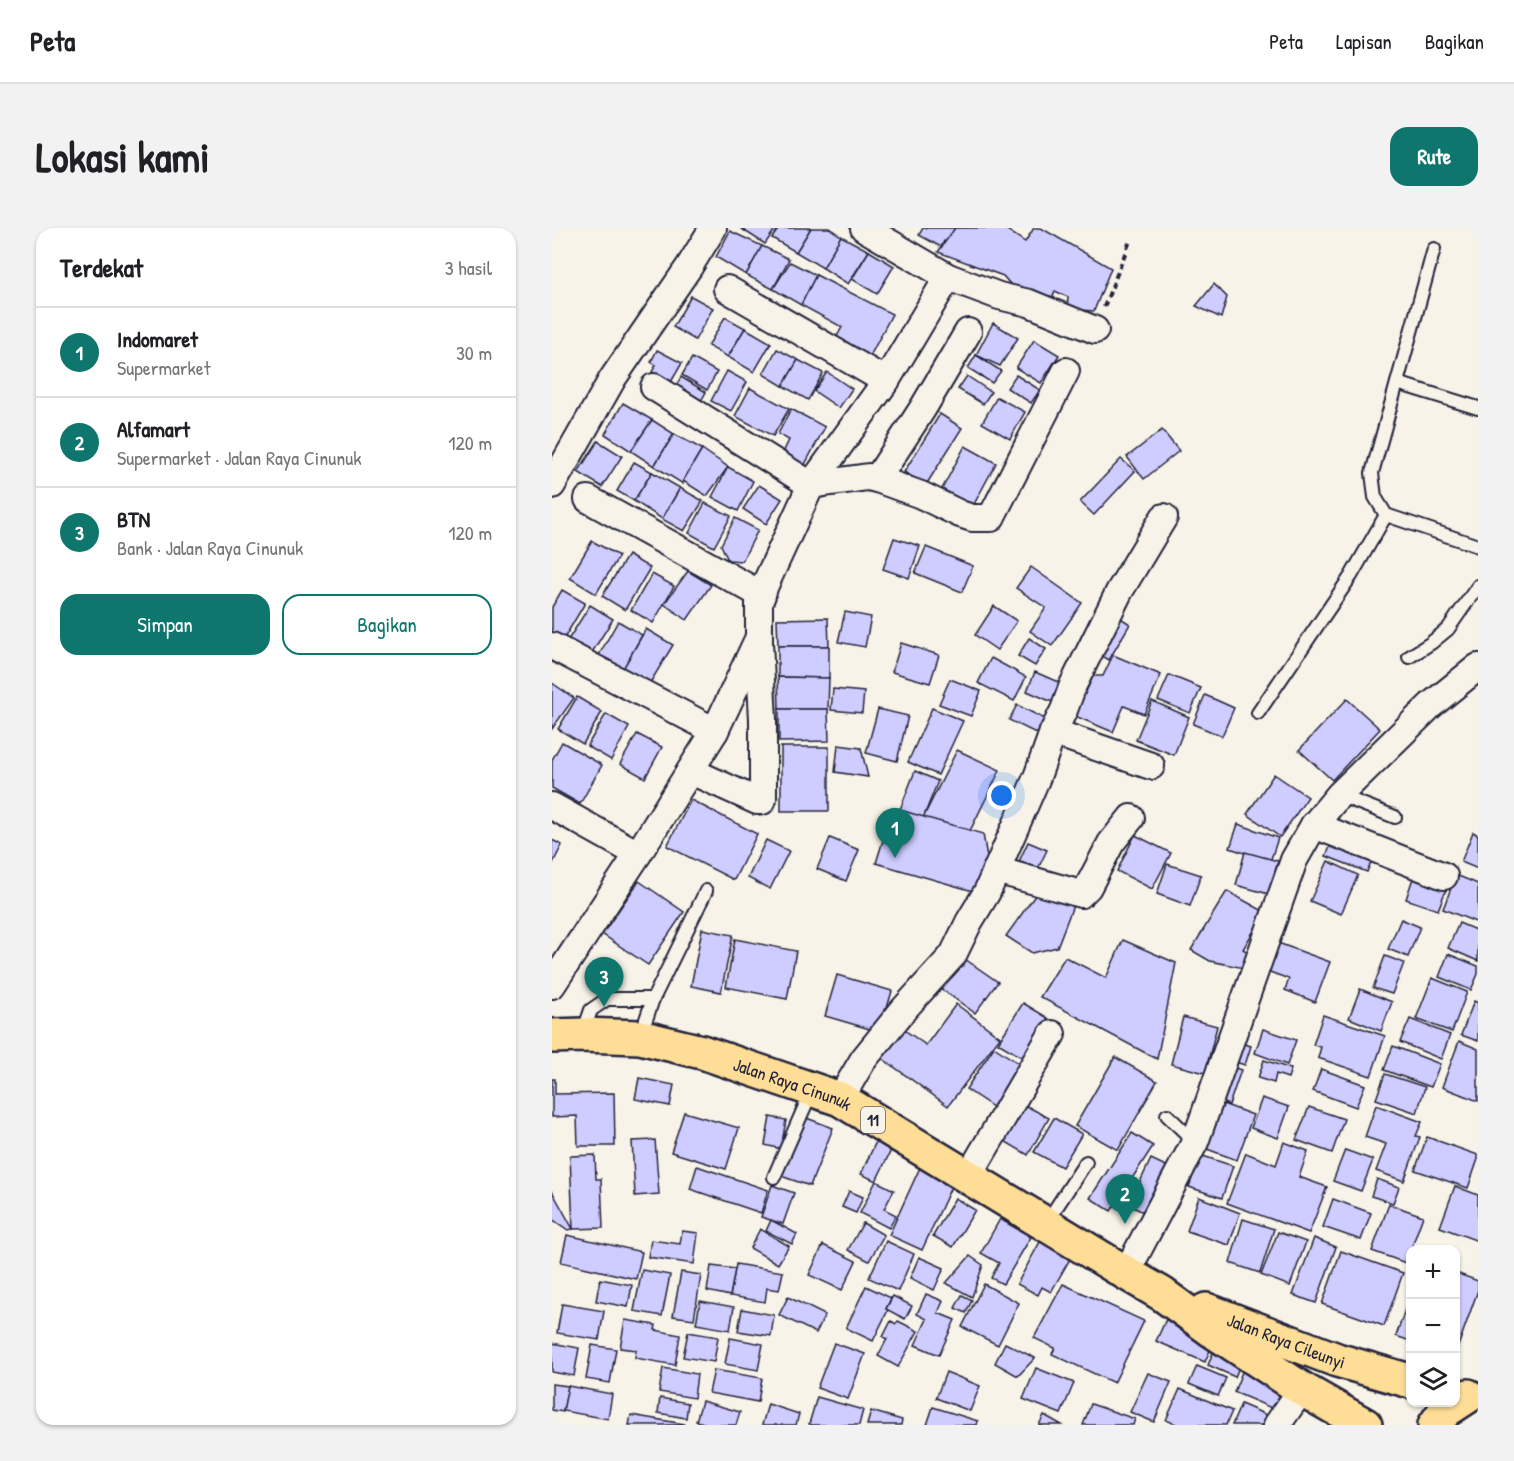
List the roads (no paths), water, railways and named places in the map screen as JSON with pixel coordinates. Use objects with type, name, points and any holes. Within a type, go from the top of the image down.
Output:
[{"type":"highway","name":"Jalan Raya Cinunuk","points":[[567,1036],[640,1037],[702,1052],[826,1094],[1162,1294]]},
{"type":"highway","name":"Jalan Raya Cileunyi","points":[[1162,1294],[1337,1360],[1406,1380]]},
{"type":"highway","name":"11","points":[[1162,1294],[1212,1331],[1302,1389],[1365,1425]]},
{"type":"highway","points":[[1435,1425],[1445,1411],[1467,1395]]},
{"type":"street","points":[[552,486],[613,378],[713,228]]},
{"type":"street","points":[[864,228],[948,277],[999,296],[1029,303],[1095,330]]},
{"type":"street","points":[[691,771],[757,801],[762,801],[763,720],[759,603],[765,585],[811,485],[886,381],[948,277]]},
{"type":"street","points":[[727,290],[886,381]]},
{"type":"street","points":[[877,479],[968,332]]},
{"type":"street","points":[[654,387],[811,485],[868,477],[921,495],[972,518],[991,518],[1066,371]]},
{"type":"street","points":[[588,499],[762,596]]},
{"type":"street","points":[[826,1094],[863,1060],[904,1009],[953,955],[987,892],[1037,777],[1073,685],[1119,592],[1164,517]]},
{"type":"street","points":[[552,985],[715,731],[759,637]]},
{"type":"street","points":[[552,646],[715,731]]},
{"type":"street","points":[[1126,1273],[1195,1142],[1294,860],[1314,825],[1339,795],[1431,705],[1478,667]]},
{"type":"street","points":[[1053,732],[1151,766]]},
{"type":"street","points":[[552,806],[638,854]]},
{"type":"street","points":[[996,870],[1081,894],[1088,887],[1111,843],[1131,818]]},
{"type":"street","points":[[1314,825],[1444,876]]},
{"type":"street","points":[[968,1177],[1052,1034]]},
{"type":"street","points":[[1277,1425],[1302,1389]]},
{"type":"lane","points":[[1434,249],[1372,472],[1375,497],[1386,515],[1478,546]]},
{"type":"lane","points":[[1397,383],[1478,408]]},
{"type":"lane","points":[[1258,713],[1351,576],[1386,515]]},
{"type":"lane","points":[[1409,657],[1448,629],[1478,586]]},
{"type":"lane","points":[[1339,795],[1395,817]]},
{"type":"lane","points":[[640,1037],[653,999],[706,891]]},
{"type":"lane","points":[[567,1036],[591,1010],[607,999],[653,999]]},
{"type":"lane","points":[[774,1177],[826,1094]]},
{"type":"lane","points":[[1167,1115],[1195,1142]]},
{"type":"lane","points":[[1045,1224],[1086,1162]]},
{"type":"place","name":"Indomaret","points":[[895,858]]},
{"type":"place","name":"BTN","points":[[604,1007]]},
{"type":"place","name":"Alfamart","points":[[1125,1224]]}]
